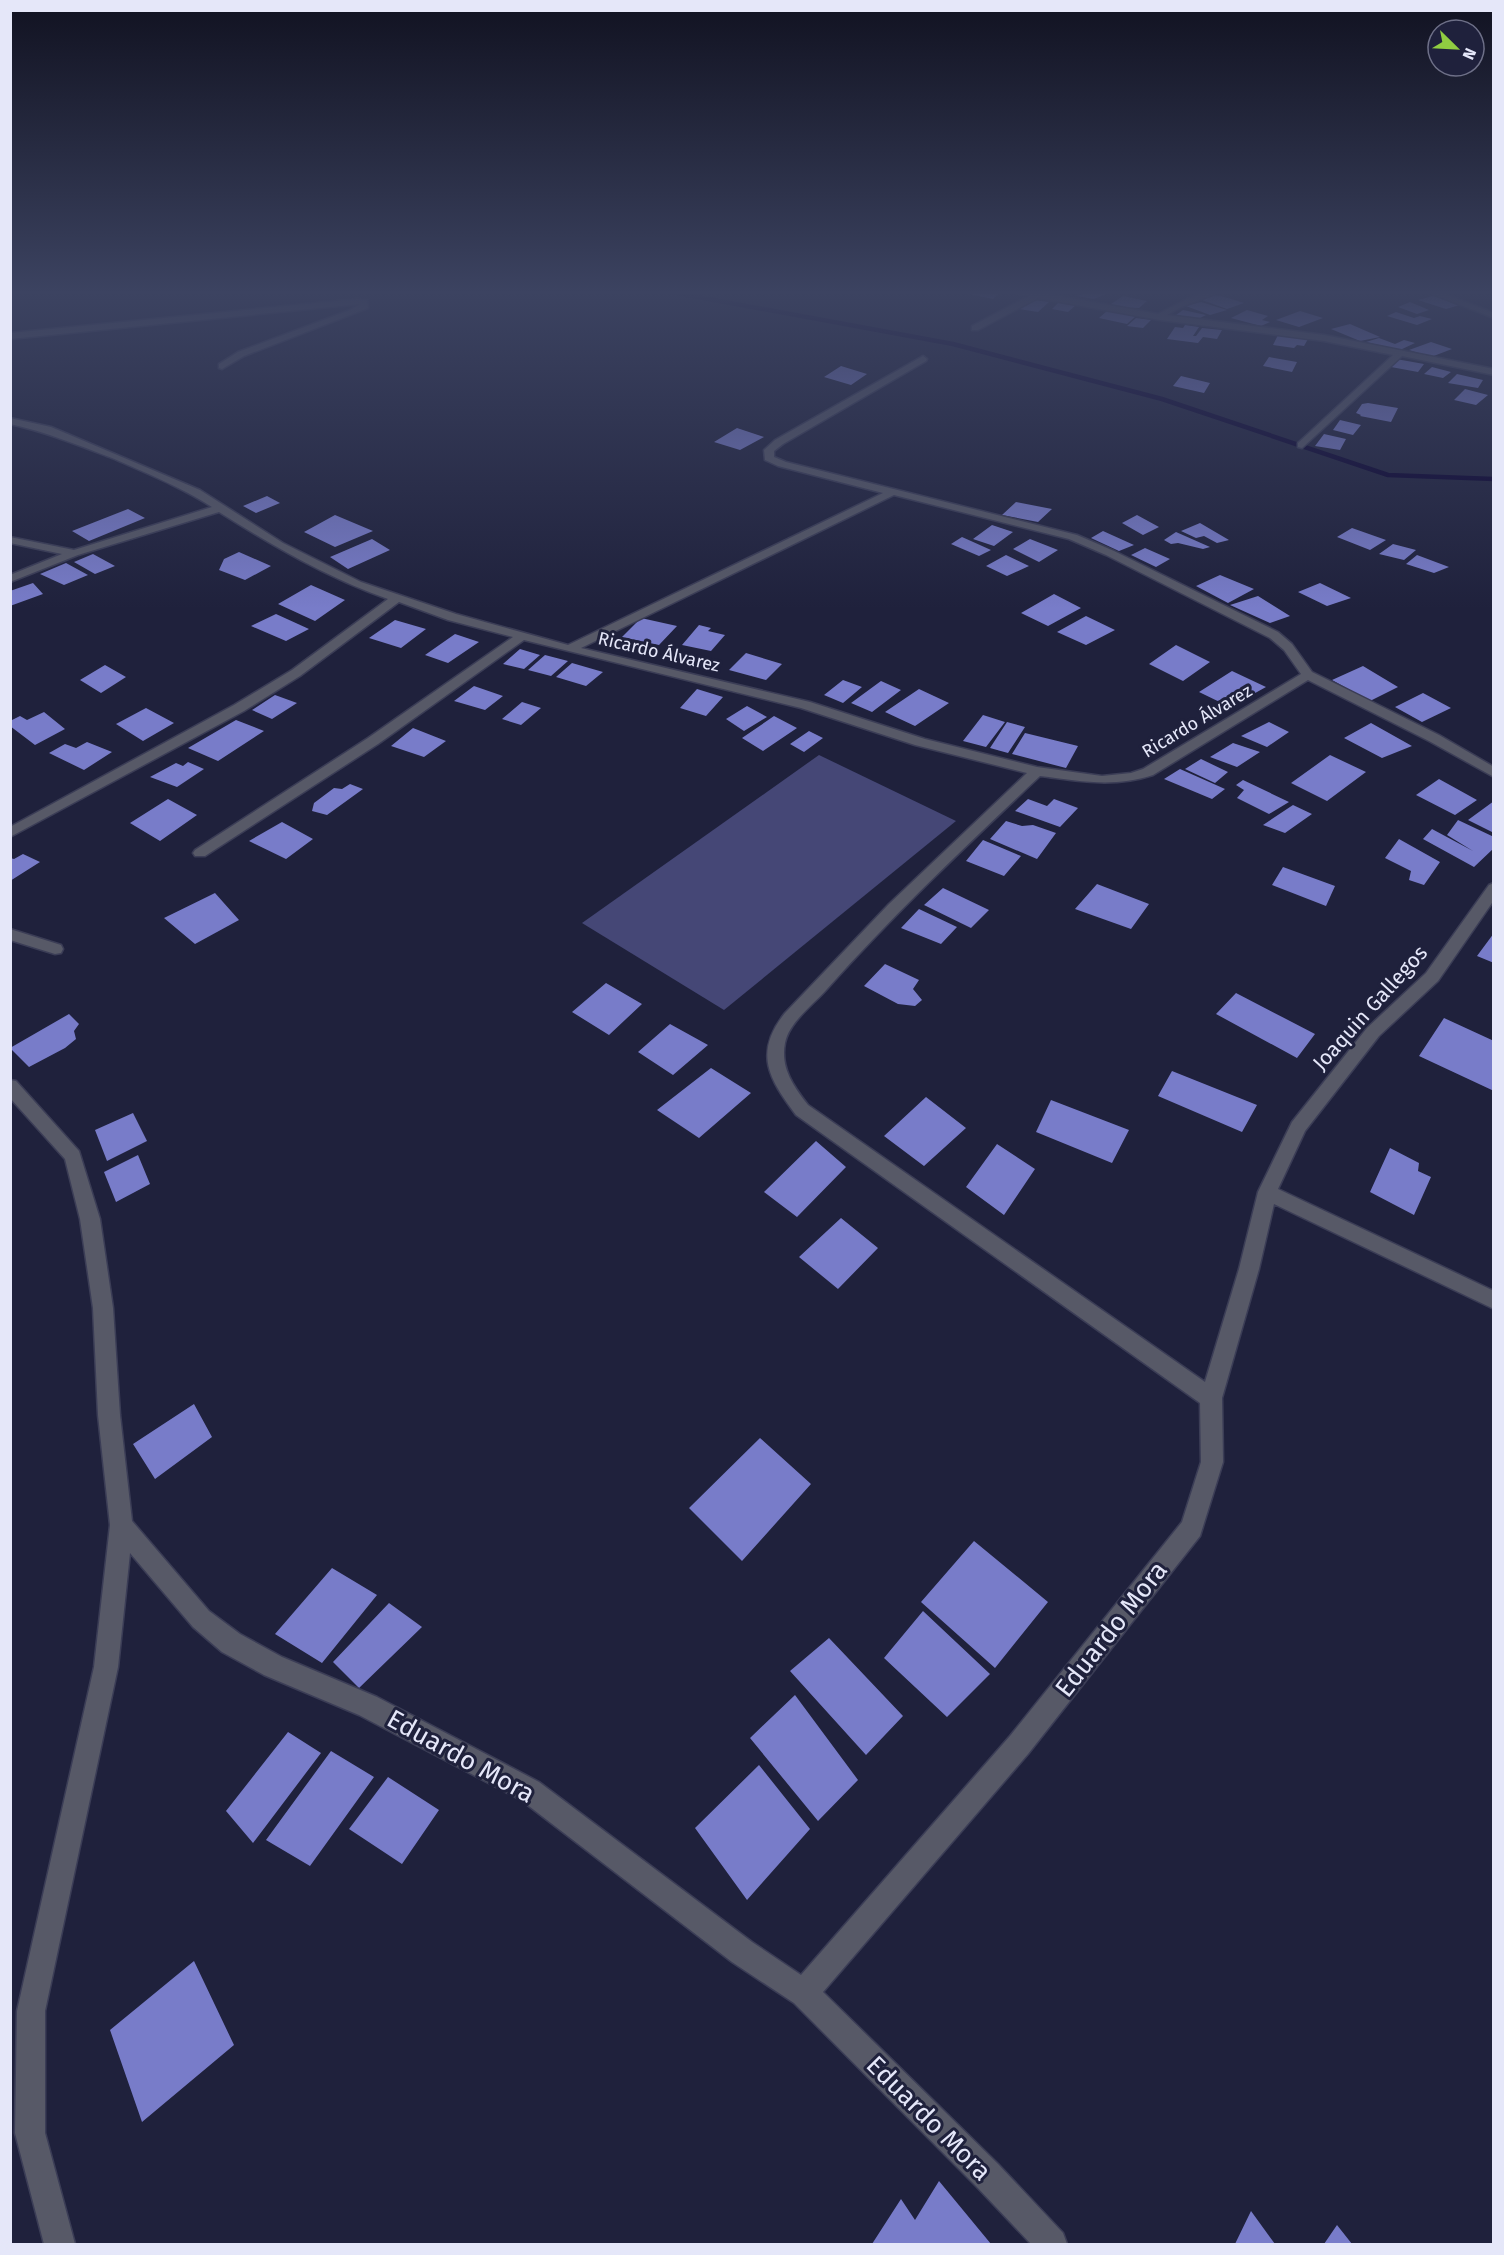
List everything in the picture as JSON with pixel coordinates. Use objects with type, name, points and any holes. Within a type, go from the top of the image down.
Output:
[{"type":"street","points":[[855,398],[779,442],[769,450],[769,458],[782,464],[1063,534],[1110,553],[1274,635],[1288,647],[1308,675],[1434,738],[1494,772]]},
{"type":"street","points":[[1302,445],[1352,398]]},
{"type":"street","name":"Ricardo Álvarez","points":[[10,421],[48,429],[196,492],[289,550],[357,584],[397,598],[521,637],[805,705],[920,742],[1037,771],[1101,780],[1118,779],[1148,772],[1308,675]]},
{"type":"street","points":[[569,649],[895,491]]},
{"type":"street","points":[[10,579],[74,553],[220,508]]},
{"type":"street","points":[[10,540],[74,553]]},
{"type":"street","points":[[10,832],[239,708],[296,673],[397,598]]},
{"type":"street","points":[[200,853],[373,741],[521,637]]},
{"type":"street","points":[[1037,771],[851,951],[788,1022],[776,1043],[775,1066],[785,1087],[802,1110],[1211,1398]]},
{"type":"street","name":"Joaquin Gallegos","points":[[1267,1192],[1298,1127],[1373,1032],[1432,977],[1494,888]]},
{"type":"street","points":[[10,934],[54,949]]},
{"type":"street","points":[[10,1086],[73,1156],[90,1219],[103,1308],[110,1415],[121,1525],[106,1667],[31,2011],[30,2133],[58,2244]]},
{"type":"street","points":[[1267,1192],[1494,1301]]},
{"type":"street","name":"Eduardo Mora","points":[[804,1993],[1019,1745],[1192,1528],[1212,1462],[1211,1398],[1249,1269],[1267,1192]]},
{"type":"street","name":"Eduardo Mora","points":[[121,1525],[201,1619],[231,1643],[273,1666],[368,1706],[530,1791],[742,1952],[804,1993],[987,2175],[1052,2244]]},
{"type":"shaded area","points":[[819,755],[956,821],[724,1010],[582,923]]},
{"type":"building","points":[[1456,398],[1484,398],[1476,405],[1454,400]]},
{"type":"building","points":[[1362,404],[1398,408],[1391,422],[1360,416],[1356,413]]},
{"type":"building","points":[[1340,420],[1361,425],[1353,435],[1333,430]]},
{"type":"building","points":[[737,428],[764,437],[740,450],[714,442]]},
{"type":"building","points":[[1324,434],[1346,439],[1340,450],[1315,446]]},
{"type":"building","points":[[267,496],[280,503],[256,513],[243,506]]},
{"type":"building","points":[[1016,502],[1052,509],[1038,522],[1002,515]]},
{"type":"building","points":[[128,509],[145,518],[89,541],[72,531]]},
{"type":"building","points":[[335,515],[373,531],[335,547],[304,532]]},
{"type":"building","points":[[1137,515],[1159,527],[1143,535],[1122,523]]},
{"type":"building","points":[[1200,523],[1229,540],[1217,543],[1204,536],[1196,538],[1181,531]]},
{"type":"building","points":[[992,525],[1013,532],[994,546],[973,539]]},
{"type":"building","points":[[1352,528],[1386,540],[1370,550],[1337,537]]},
{"type":"building","points":[[1103,531],[1134,545],[1119,551],[1091,538]]},
{"type":"building","points":[[1176,532],[1210,547],[1203,549],[1178,543],[1171,544],[1164,540]]},
{"type":"building","points":[[962,537],[991,550],[979,556],[951,544]]},
{"type":"building","points":[[372,539],[390,550],[348,569],[330,557]]},
{"type":"building","points":[[1030,539],[1058,550],[1039,562],[1013,549]]},
{"type":"building","points":[[1393,544],[1416,550],[1404,560],[1379,554]]},
{"type":"building","points":[[1145,548],[1170,559],[1156,567],[1131,555]]},
{"type":"building","points":[[239,552],[271,566],[245,580],[219,570],[224,559]]},
{"type":"building","points":[[93,554],[115,566],[95,574],[74,562]]},
{"type":"building","points":[[1006,555],[1029,566],[1007,576],[986,566]]},
{"type":"building","points":[[1417,555],[1449,567],[1434,573],[1406,564]]},
{"type":"building","points":[[66,563],[88,575],[64,585],[40,574]]},
{"type":"building","points":[[1220,575],[1254,589],[1228,603],[1196,586]]},
{"type":"building","points":[[33,583],[43,594],[10,606],[10,591]]},
{"type":"building","points":[[1320,583],[1351,598],[1327,606],[1298,592]]},
{"type":"building","points":[[311,585],[345,600],[315,621],[278,604]]},
{"type":"building","points":[[1054,594],[1081,608],[1048,626],[1021,613]]},
{"type":"building","points":[[1258,596],[1290,616],[1270,623],[1230,605]]},
{"type":"building","points":[[276,614],[309,629],[286,641],[251,626]]},
{"type":"building","points":[[1086,616],[1115,630],[1086,645],[1057,632]]},
{"type":"building","points":[[641,618],[677,626],[659,645],[622,637]]},
{"type":"building","points":[[395,620],[426,629],[401,648],[369,638]]},
{"type":"building","points":[[699,625],[711,628],[708,631],[725,635],[711,651],[682,645]]},
{"type":"building","points":[[455,634],[479,642],[448,663],[425,655]]},
{"type":"building","points":[[1176,645],[1210,662],[1183,681],[1149,664]]},
{"type":"building","points":[[520,649],[540,655],[524,669],[503,664]]},
{"type":"building","points":[[746,653],[782,664],[766,680],[729,670]]},
{"type":"building","points":[[545,655],[568,661],[551,676],[528,670]]},
{"type":"building","points":[[572,663],[603,672],[586,686],[556,677]]},
{"type":"building","points":[[105,665],[126,677],[101,693],[80,680]]},
{"type":"building","points":[[1363,666],[1398,687],[1370,701],[1332,680]]},
{"type":"building","points":[[1232,671],[1266,687],[1230,707],[1199,692]]},
{"type":"building","points":[[843,680],[862,687],[843,703],[824,695]]},
{"type":"building","points":[[881,681],[901,690],[872,712],[851,703]]},
{"type":"building","points":[[474,686],[503,696],[485,710],[454,701]]},
{"type":"building","points":[[697,689],[723,697],[706,716],[680,708]]},
{"type":"building","points":[[919,689],[949,703],[915,726],[885,712]]},
{"type":"building","points":[[1423,693],[1451,708],[1422,722],[1395,707]]},
{"type":"building","points":[[275,695],[297,703],[272,719],[252,710]]},
{"type":"building","points":[[522,702],[541,708],[521,725],[502,719]]},
{"type":"building","points":[[747,706],[767,717],[744,731],[726,719]]},
{"type":"building","points":[[146,708],[174,723],[143,741],[116,724]]},
{"type":"building","points":[[44,712],[65,729],[35,745],[10,726],[10,721],[20,716],[27,720]]},
{"type":"building","points":[[983,715],[1005,722],[986,747],[963,741]]},
{"type":"building","points":[[774,716],[797,728],[763,751],[742,738]]},
{"type":"building","points":[[236,720],[264,731],[218,761],[188,748]]},
{"type":"building","points":[[1007,722],[1025,727],[1008,753],[990,748]]},
{"type":"building","points":[[1269,722],[1289,732],[1267,747],[1241,736]]},
{"type":"building","points":[[1371,723],[1412,746],[1382,758],[1344,738]]},
{"type":"building","points":[[413,728],[446,741],[424,757],[391,746]]},
{"type":"building","points":[[809,731],[823,738],[804,752],[790,744]]},
{"type":"building","points":[[1025,733],[1078,746],[1066,768],[1012,754]]},
{"type":"building","points":[[87,742],[112,752],[84,770],[49,753],[65,744],[76,748]]},
{"type":"building","points":[[1233,743],[1260,752],[1237,767],[1210,757]]},
{"type":"building","points":[[1330,755],[1366,772],[1327,801],[1291,783]]},
{"type":"building","points":[[1201,759],[1228,772],[1215,783],[1185,769]]},
{"type":"building","points":[[188,762],[204,769],[177,787],[150,777],[176,763],[183,766]]},
{"type":"building","points":[[1180,769],[1225,789],[1212,799],[1164,779]]},
{"type":"building","points":[[1439,779],[1477,800],[1455,815],[1416,795]]},
{"type":"building","points":[[1243,780],[1289,802],[1269,814],[1237,798],[1244,790],[1236,785]]},
{"type":"building","points":[[350,784],[363,789],[327,815],[312,811],[314,803],[334,788],[342,789]]},
{"type":"building","points":[[168,799],[197,815],[160,841],[130,823]]},
{"type":"building","points":[[1028,799],[1047,806],[1054,799],[1078,808],[1060,827],[1015,811]]},
{"type":"building","points":[[1494,801],[1494,833],[1468,820]]},
{"type":"building","points":[[1293,805],[1312,814],[1285,833],[1263,825]]},
{"type":"building","points":[[1458,820],[1494,837],[1494,848],[1474,867],[1423,839],[1432,829],[1473,851],[1447,835]]},
{"type":"building","points":[[1006,821],[1022,826],[1033,825],[1056,833],[1037,859],[990,839]]},
{"type":"building","points":[[282,822],[313,839],[286,859],[249,841]]},
{"type":"building","points":[[1399,839],[1440,862],[1424,885],[1409,880],[1411,871],[1385,858]]},
{"type":"building","points":[[983,840],[1021,856],[1004,876],[966,861]]},
{"type":"building","points":[[23,854],[40,862],[10,881],[10,858],[14,859]]},
{"type":"building","points":[[1283,867],[1335,886],[1326,906],[1272,885]]},
{"type":"building","points":[[1097,884],[1149,904],[1131,929],[1075,909]]},
{"type":"building","points":[[943,888],[989,910],[971,928],[924,905]]},
{"type":"building","points":[[215,893],[239,920],[195,944],[164,918]]},
{"type":"building","points":[[919,909],[957,927],[941,944],[901,928]]},
{"type":"building","points":[[1494,933],[1494,963],[1477,956]]},
{"type":"building","points":[[885,964],[919,980],[913,989],[922,1000],[915,1006],[898,1004],[864,986]]},
{"type":"building","points":[[606,983],[642,1004],[609,1035],[572,1012]]},
{"type":"building","points":[[1236,993],[1315,1034],[1297,1058],[1216,1014]]},
{"type":"building","points":[[69,1014],[79,1024],[74,1031],[76,1039],[65,1048],[29,1067],[10,1048]]},
{"type":"building","points":[[1444,1018],[1494,1041],[1494,1091],[1419,1056]]},
{"type":"building","points":[[670,1024],[708,1045],[673,1075],[638,1052]]},
{"type":"building","points":[[711,1068],[751,1093],[699,1138],[657,1110]]},
{"type":"building","points":[[1172,1071],[1257,1105],[1242,1132],[1158,1096]]},
{"type":"building","points":[[926,1097],[966,1128],[924,1166],[884,1136]]},
{"type":"building","points":[[1051,1100],[1129,1130],[1112,1163],[1036,1132]]},
{"type":"building","points":[[133,1113],[147,1141],[107,1161],[95,1130]]},
{"type":"building","points":[[816,1141],[846,1167],[797,1217],[764,1192]]},
{"type":"building","points":[[997,1144],[1035,1169],[1004,1215],[966,1187]]},
{"type":"building","points":[[1390,1148],[1419,1163],[1418,1171],[1431,1177],[1414,1215],[1370,1192]]},
{"type":"building","points":[[138,1155],[150,1184],[116,1202],[104,1172]]},
{"type":"building","points":[[841,1218],[878,1248],[838,1289],[799,1257]]},
{"type":"building","points":[[194,1404],[212,1437],[155,1479],[133,1444]]},
{"type":"building","points":[[760,1438],[811,1484],[742,1561],[689,1508]]},
{"type":"building","points":[[974,1541],[1048,1602],[995,1668],[921,1602]]},
{"type":"building","points":[[332,1568],[377,1595],[322,1663],[275,1634]]},
{"type":"building","points":[[389,1603],[422,1627],[359,1688],[333,1662]]},
{"type":"building","points":[[923,1611],[990,1674],[947,1717],[884,1658]]},
{"type":"building","points":[[829,1638],[903,1716],[866,1755],[790,1671]]},
{"type":"building","points":[[795,1695],[858,1780],[818,1821],[750,1738]]},
{"type":"building","points":[[288,1732],[321,1753],[253,1843],[226,1811]]},
{"type":"building","points":[[331,1751],[374,1777],[310,1866],[266,1840]]},
{"type":"building","points":[[759,1765],[810,1829],[747,1900],[695,1828]]},
{"type":"building","points":[[388,1777],[439,1810],[402,1864],[349,1829]]},
{"type":"building","points":[[194,1961],[234,2045],[142,2122],[110,2030]]},
{"type":"building","points":[[939,2181],[991,2244],[872,2244],[901,2199],[915,2220]]},
{"type":"building","points":[[1251,2211],[1275,2244],[1235,2244]]},
{"type":"building","points":[[1337,2225],[1352,2244],[1324,2244]]},
{"type":"waterway","points":[[1159,398],[1388,475],[1494,479]]}]
